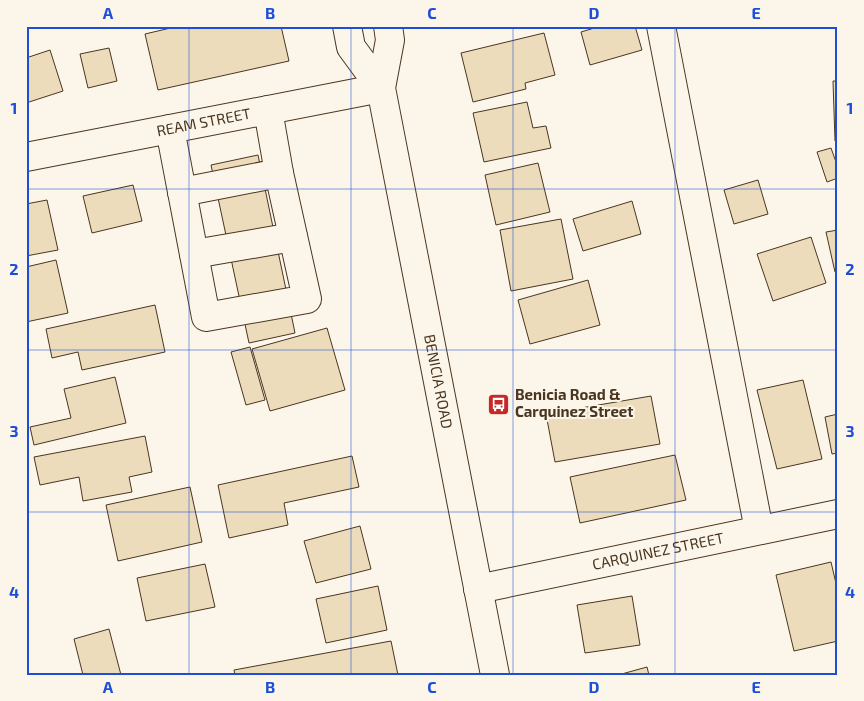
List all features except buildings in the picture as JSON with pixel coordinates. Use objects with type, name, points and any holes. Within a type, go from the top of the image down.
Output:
[{"type":"street","name":"BENICIA ROAD","points":[[347,26],[351,47],[381,88]]},
{"type":"street","name":"BENICIA ROAD","points":[[388,26],[390,40],[381,88],[495,675]]},
{"type":"street","points":[[661,26],[759,530]]},
{"type":"street","name":"REAM STREET","points":[[26,157],[381,88]]},
{"type":"street","points":[[170,129],[206,317],[307,299],[279,173],[268,110]]},
{"type":"street","points":[[182,192],[279,173]]},
{"type":"street","points":[[194,254],[293,237]]},
{"type":"street","name":"CARQUINEZ STREET","points":[[478,589],[838,514]]},
{"type":"place","name":"Benicia Road & Carquinez Street","points":[[499,404]]}]
